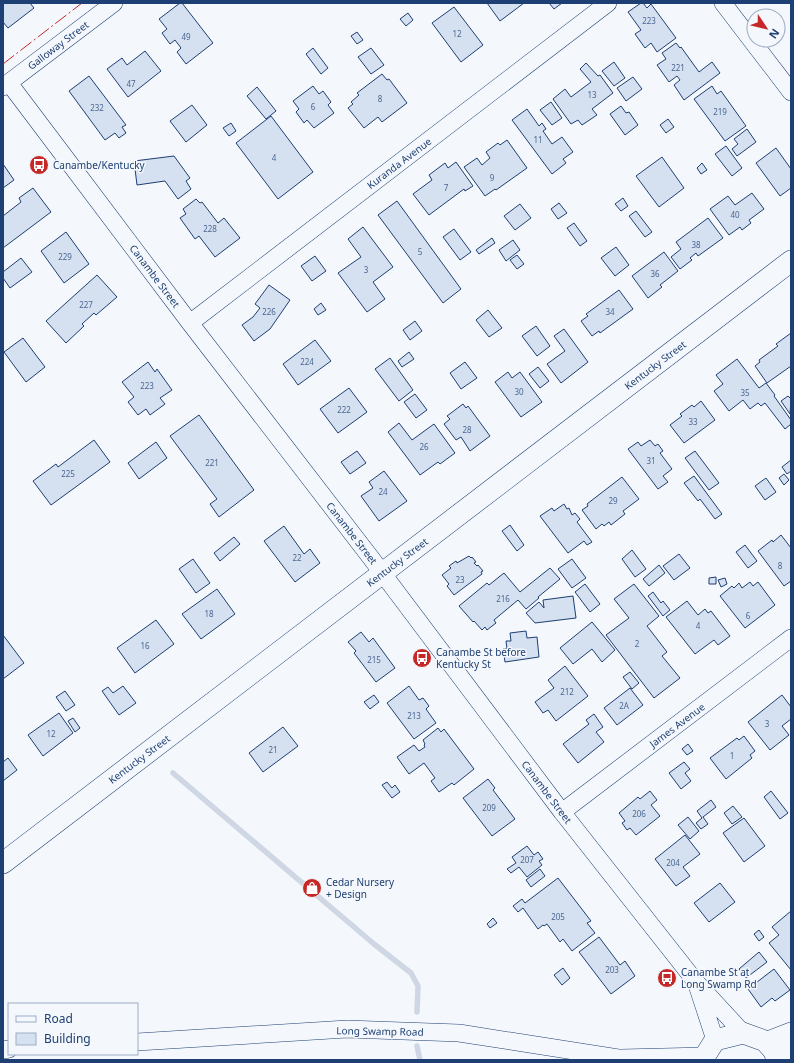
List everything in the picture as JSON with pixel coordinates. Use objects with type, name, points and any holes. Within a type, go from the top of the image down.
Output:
[{"type":"street","name":"Galloway Street","points":[[5,86],[114,3]]},
{"type":"street","name":"Kuranda Avenue","points":[[190,323],[608,3]]},
{"type":"street","points":[[724,3],[791,92]]},
{"type":"street","name":"Canambe Street","points":[[5,86],[190,323],[382,573],[562,812],[696,982],[743,1033]]},
{"type":"street","name":"Kentucky Street","points":[[3,863],[791,261]]},
{"type":"street","name":"James Avenue","points":[[562,812],[791,638]]},
{"type":"street","name":"Canambe Street","points":[[696,982],[708,1052]]},
{"type":"street","name":"Long Swamp Road","points":[[138,1042],[347,1029],[459,1033],[626,1059],[708,1052]]},
{"type":"street","points":[[765,1042],[791,1031]]},
{"type":"street","points":[[708,1052],[743,1033],[765,1042],[774,1051],[778,1060],[791,1047]]},
{"type":"building","points":[[3,3],[30,3],[34,8],[8,28],[3,22]]},
{"type":"building","points":[[182,3],[213,43],[186,64],[177,52],[181,48],[175,40],[170,44],[162,33],[167,29],[159,19]]},
{"type":"building","points":[[487,3],[524,3],[500,21]]},
{"type":"building","points":[[549,3],[562,3],[554,9]]},
{"type":"building","points":[[643,3],[647,8],[651,4],[676,38],[657,52],[651,43],[645,48],[635,34],[641,30],[628,12]]},
{"type":"building","points":[[454,7],[483,45],[461,62],[432,23]]},
{"type":"building","points":[[408,13],[413,20],[406,26],[400,19]]},
{"type":"building","points":[[357,32],[363,40],[357,44],[351,36]]},
{"type":"building","points":[[676,43],[680,48],[681,47],[699,72],[712,62],[720,73],[684,100],[674,85],[680,80],[677,76],[669,82],[657,65],[666,59],[662,53]]},
{"type":"building","points":[[313,48],[328,68],[321,74],[306,54]]},
{"type":"building","points":[[371,48],[384,65],[371,74],[358,57]]},
{"type":"building","points":[[145,51],[161,71],[128,97],[107,69],[122,58],[127,65]]},
{"type":"building","points":[[614,62],[625,78],[614,86],[602,71]]},
{"type":"building","points":[[586,63],[598,76],[600,75],[613,93],[592,109],[597,115],[582,125],[578,120],[571,124],[553,99],[565,89],[571,97],[591,82],[580,69]]},
{"type":"building","points":[[382,74],[387,80],[389,79],[407,103],[382,122],[378,117],[364,128],[348,108],[353,104],[351,102],[359,95],[357,93]]},
{"type":"building","points":[[89,76],[126,125],[122,127],[126,133],[119,138],[115,133],[105,140],[69,91]]},
{"type":"building","points":[[633,77],[642,89],[626,101],[617,88]]},
{"type":"building","points":[[313,86],[319,94],[323,91],[331,102],[328,105],[334,113],[314,128],[307,120],[304,123],[296,112],[299,109],[293,101]]},
{"type":"building","points":[[712,86],[717,94],[721,91],[746,126],[725,141],[694,99]]},
{"type":"building","points":[[257,87],[276,111],[266,119],[247,96]]},
{"type":"building","points":[[551,102],[562,118],[552,125],[540,110]]},
{"type":"building","points":[[192,105],[207,125],[186,142],[170,121]]},
{"type":"building","points":[[621,106],[626,113],[629,112],[638,125],[625,135],[610,114]]},
{"type":"building","points":[[527,109],[539,126],[542,123],[546,129],[543,131],[552,144],[562,137],[573,152],[563,159],[566,163],[552,174],[512,120]]},
{"type":"building","points":[[271,116],[313,172],[278,199],[236,143]]},
{"type":"building","points":[[668,119],[674,127],[666,133],[660,125]]},
{"type":"building","points":[[231,123],[236,131],[229,136],[223,128]]},
{"type":"building","points":[[747,129],[756,142],[737,156],[732,149],[738,144],[734,139]]},
{"type":"building","points":[[507,140],[527,168],[485,196],[464,167],[477,158],[482,165],[490,158],[486,152],[498,143],[500,145]]},
{"type":"building","points":[[726,146],[742,168],[732,176],[715,154]]},
{"type":"building","points":[[776,148],[791,169],[791,188],[780,196],[756,163]]},
{"type":"building","points":[[174,156],[190,178],[186,181],[191,189],[178,199],[165,181],[137,185],[134,161]]},
{"type":"building","points":[[662,157],[684,188],[659,207],[636,176]]},
{"type":"building","points":[[456,162],[473,186],[465,191],[464,189],[429,215],[413,194],[432,180],[429,175],[445,163],[448,168]]},
{"type":"building","points":[[702,163],[707,170],[701,174],[697,168]]},
{"type":"building","points":[[3,164],[14,180],[3,188]]},
{"type":"building","points":[[33,188],[51,212],[3,248],[3,216],[21,202],[19,198]]},
{"type":"building","points":[[752,193],[764,209],[749,220],[751,223],[742,230],[740,227],[729,235],[710,209],[728,196],[735,205]]},
{"type":"building","points":[[623,198],[628,206],[621,211],[615,204]]},
{"type":"building","points":[[196,199],[200,203],[202,202],[218,223],[224,218],[240,238],[215,257],[199,236],[195,239],[180,218],[186,214],[183,209]]},
{"type":"building","points":[[397,201],[461,289],[443,303],[378,215]]},
{"type":"building","points":[[559,203],[567,213],[558,219],[551,209]]},
{"type":"building","points":[[520,204],[531,218],[515,230],[504,216]]},
{"type":"building","points":[[636,211],[652,232],[645,237],[629,216]]},
{"type":"building","points":[[708,218],[723,238],[698,256],[696,253],[690,258],[692,260],[680,269],[671,257],[681,249],[676,242]]},
{"type":"building","points":[[574,223],[587,241],[580,246],[567,228]]},
{"type":"building","points":[[363,227],[393,267],[373,282],[385,299],[367,312],[338,273],[361,257],[348,239]]},
{"type":"building","points":[[454,229],[471,252],[460,260],[443,237]]},
{"type":"building","points":[[66,232],[89,264],[64,283],[41,251]]},
{"type":"building","points":[[492,238],[495,243],[479,254],[476,250]]},
{"type":"building","points":[[513,240],[520,250],[506,261],[499,250]]},
{"type":"building","points":[[616,247],[629,265],[615,276],[601,258]]},
{"type":"building","points":[[664,252],[678,271],[660,285],[662,287],[648,298],[632,276]]},
{"type":"building","points":[[517,255],[524,264],[517,269],[510,260]]},
{"type":"building","points":[[315,256],[326,271],[312,281],[301,266]]},
{"type":"building","points":[[21,258],[32,272],[10,288],[3,278],[3,272]]},
{"type":"building","points":[[97,275],[117,297],[96,315],[94,313],[82,324],[84,326],[66,343],[46,321]]},
{"type":"building","points":[[269,285],[290,300],[270,329],[254,341],[242,325],[253,317],[260,308],[255,304]]},
{"type":"building","points":[[619,290],[633,309],[600,333],[599,331],[592,336],[581,321],[588,316],[586,314]]},
{"type":"building","points":[[321,303],[326,310],[318,315],[314,309]]},
{"type":"building","points":[[488,310],[502,328],[489,337],[476,320]]},
{"type":"building","points":[[415,321],[422,331],[410,340],[403,330]]},
{"type":"building","points":[[536,326],[550,346],[537,356],[522,336]]},
{"type":"building","points":[[564,329],[588,362],[561,383],[547,364],[565,351],[554,336]]},
{"type":"building","points":[[791,333],[791,366],[767,383],[755,366],[760,362],[759,360],[778,346],[776,344]]},
{"type":"building","points":[[23,338],[45,367],[26,382],[4,352]]},
{"type":"building","points":[[315,340],[331,361],[298,385],[283,364]]},
{"type":"building","points":[[409,352],[414,359],[402,367],[398,361]]},
{"type":"building","points":[[390,358],[413,390],[399,401],[375,369]]},
{"type":"building","points":[[737,359],[759,388],[766,383],[775,395],[774,396],[791,420],[791,424],[785,429],[765,403],[761,406],[758,403],[750,409],[743,400],[729,411],[714,391],[723,384],[716,375]]},
{"type":"building","points":[[148,362],[155,372],[157,369],[172,390],[160,398],[165,404],[150,415],[146,409],[138,415],[128,402],[134,397],[122,382]]},
{"type":"building","points":[[465,362],[477,378],[461,389],[450,373]]},
{"type":"building","points":[[538,367],[549,381],[540,388],[529,374]]},
{"type":"building","points":[[508,372],[512,378],[520,372],[542,402],[521,417],[495,382]]},
{"type":"building","points":[[349,388],[367,412],[338,433],[320,409]]},
{"type":"building","points":[[415,394],[427,410],[416,418],[404,402]]},
{"type":"building","points":[[788,396],[791,399],[790,414],[781,401]]},
{"type":"building","points":[[701,401],[715,420],[684,443],[670,425],[682,416],[680,414],[692,405],[694,407]]},
{"type":"building","points":[[463,404],[466,408],[468,406],[490,436],[470,451],[461,437],[456,440],[444,424],[450,419],[447,416]]},
{"type":"building","points":[[199,415],[254,490],[219,517],[210,504],[217,499],[170,436]]},
{"type":"building","points":[[399,423],[412,440],[434,424],[455,453],[440,464],[438,462],[420,475],[388,432]]},
{"type":"building","points":[[94,440],[110,462],[51,505],[33,481],[56,464],[58,467]]},
{"type":"building","points":[[650,440],[655,446],[658,444],[663,451],[660,453],[672,469],[663,476],[668,482],[658,489],[628,449],[638,442],[641,446]]},
{"type":"building","points":[[156,442],[167,458],[139,479],[128,463]]},
{"type":"building","points":[[357,451],[366,463],[350,474],[341,462]]},
{"type":"building","points":[[695,451],[719,483],[709,490],[685,458]]},
{"type":"building","points":[[791,460],[791,471],[787,474],[782,467]]},
{"type":"building","points":[[384,471],[407,501],[379,521],[361,496],[373,488],[369,482]]},
{"type":"building","points":[[784,474],[789,480],[784,485],[779,478]]},
{"type":"building","points":[[694,476],[722,514],[715,519],[700,499],[698,501],[684,483]]},
{"type":"building","points":[[622,477],[639,499],[623,511],[625,514],[611,525],[609,522],[604,526],[602,524],[596,529],[582,510],[588,506],[587,504]]},
{"type":"building","points":[[766,478],[776,492],[765,500],[755,486]]},
{"type":"building","points":[[564,504],[567,509],[569,508],[572,515],[575,513],[580,519],[577,522],[592,542],[587,545],[584,541],[568,553],[540,516],[552,508],[554,511]]},
{"type":"building","points":[[510,525],[524,545],[517,551],[502,531]]},
{"type":"building","points":[[284,526],[304,554],[310,549],[320,563],[295,582],[264,541]]},
{"type":"building","points":[[781,535],[791,548],[791,581],[784,586],[758,551]]},
{"type":"building","points":[[234,537],[240,544],[220,561],[214,553]]},
{"type":"building","points":[[745,545],[757,561],[748,568],[736,552]]},
{"type":"building","points":[[632,550],[646,569],[635,577],[622,559]]},
{"type":"building","points":[[679,554],[690,568],[674,580],[663,566]]},
{"type":"building","points":[[469,556],[471,558],[472,557],[476,562],[474,563],[483,571],[481,572],[482,574],[454,595],[447,586],[449,584],[442,575],[451,568],[449,566],[456,561],[457,563]]},
{"type":"building","points":[[193,559],[210,583],[196,593],[179,569]]},
{"type":"building","points":[[572,559],[586,578],[572,588],[558,569]]},
{"type":"building","points":[[659,565],[665,573],[649,586],[643,579]]},
{"type":"building","points":[[550,568],[560,579],[526,609],[518,600],[494,620],[496,623],[487,630],[485,627],[482,630],[459,606],[487,583],[489,585],[504,573],[520,592]]},
{"type":"building","points":[[716,577],[716,584],[709,584],[709,578]]},
{"type":"building","points":[[725,578],[727,584],[721,587],[718,580]]},
{"type":"building","points":[[750,582],[753,586],[758,582],[775,605],[745,628],[720,596],[732,586],[734,588],[739,583],[742,588]]},
{"type":"building","points":[[585,584],[600,604],[590,612],[575,592]]},
{"type":"building","points":[[634,584],[659,616],[647,626],[667,652],[662,656],[680,678],[654,698],[606,635],[629,618],[614,599]]},
{"type":"building","points":[[217,589],[235,614],[201,639],[182,614]]},
{"type":"building","points":[[653,592],[661,603],[663,601],[670,610],[663,616],[648,596]]},
{"type":"building","points":[[573,596],[576,618],[535,623],[526,613],[539,602],[544,608],[543,600]]},
{"type":"building","points":[[687,601],[698,615],[705,609],[708,613],[711,611],[730,636],[718,645],[714,640],[695,654],[666,617]]},
{"type":"building","points":[[156,620],[174,644],[135,673],[117,648]]},
{"type":"building","points":[[592,622],[615,650],[602,662],[592,649],[573,664],[560,648]]},
{"type":"building","points":[[526,631],[527,638],[537,637],[539,657],[505,662],[503,649],[507,649],[506,641],[511,641],[510,633]]},
{"type":"building","points":[[361,632],[369,642],[373,638],[395,668],[376,682],[354,653],[356,651],[348,642]]},
{"type":"building","points":[[3,635],[24,663],[3,679]]},
{"type":"building","points":[[565,666],[588,696],[556,721],[548,710],[543,713],[535,702],[554,688],[548,680]]},
{"type":"building","points":[[630,672],[639,683],[632,689],[623,677]]},
{"type":"building","points":[[123,686],[136,703],[119,715],[102,691],[108,687],[113,693]]},
{"type":"building","points":[[409,686],[419,700],[423,698],[429,706],[426,709],[436,723],[414,739],[387,703]]},
{"type":"building","points":[[630,688],[643,705],[617,725],[604,708]]},
{"type":"building","points":[[65,691],[75,705],[66,711],[56,697]]},
{"type":"building","points":[[374,695],[379,702],[370,709],[364,702]]},
{"type":"building","points":[[782,695],[791,707],[791,719],[782,726],[789,735],[770,750],[748,722]]},
{"type":"building","points":[[59,713],[73,733],[43,756],[28,735]]},
{"type":"building","points":[[594,714],[603,727],[596,732],[604,742],[578,763],[563,744],[589,724],[586,720]]},
{"type":"building","points":[[73,718],[80,728],[75,732],[68,721]]},
{"type":"building","points":[[283,727],[298,746],[263,772],[249,753]]},
{"type":"building","points":[[438,728],[441,732],[444,729],[474,769],[454,785],[452,783],[439,792],[431,781],[435,778],[424,763],[409,774],[397,757],[414,745],[419,751],[425,747],[423,740]]},
{"type":"building","points":[[744,736],[755,751],[750,755],[752,758],[726,779],[710,758],[737,738],[739,740]]},
{"type":"building","points":[[688,744],[693,751],[687,755],[682,749]]},
{"type":"building","points":[[8,758],[17,770],[3,781],[3,762]]},
{"type":"building","points":[[684,762],[690,769],[685,773],[691,781],[681,789],[669,773]]},
{"type":"building","points":[[488,779],[495,788],[493,790],[515,819],[492,836],[463,798]]},
{"type":"building","points":[[387,782],[392,788],[395,785],[400,792],[392,798],[382,785]]},
{"type":"building","points":[[650,791],[657,800],[651,805],[660,816],[636,835],[630,828],[627,830],[622,823],[625,821],[619,813],[638,797],[640,799]]},
{"type":"building","points":[[771,791],[788,813],[780,819],[764,797]]},
{"type":"building","points":[[711,800],[716,807],[703,817],[708,824],[701,829],[696,823],[702,818],[697,811]]},
{"type":"building","points":[[733,806],[742,817],[732,824],[724,813]]},
{"type":"building","points":[[688,817],[699,831],[690,839],[678,825]]},
{"type":"building","points":[[744,818],[765,846],[744,862],[723,833]]},
{"type":"building","points":[[685,835],[700,854],[683,867],[690,876],[676,886],[655,859]]},
{"type":"building","points":[[527,846],[534,855],[538,852],[543,859],[539,861],[542,865],[527,877],[519,867],[511,873],[507,869],[516,863],[512,857]]},
{"type":"building","points":[[540,869],[545,876],[531,887],[526,880]]},
{"type":"building","points":[[558,878],[591,921],[587,923],[595,933],[572,951],[563,939],[560,942],[547,924],[538,929],[523,908],[518,912],[513,906],[522,899],[525,903]]},
{"type":"building","points":[[720,883],[735,902],[709,922],[694,903]]},
{"type":"building","points":[[791,911],[791,970],[769,943],[779,935],[772,927]]},
{"type":"building","points":[[493,918],[497,923],[490,928],[487,924]]},
{"type":"building","points":[[759,930],[764,937],[759,941],[754,934]]},
{"type":"building","points":[[599,937],[620,965],[625,961],[635,976],[611,994],[579,952]]},
{"type":"building","points":[[759,952],[767,962],[746,978],[739,969]]},
{"type":"building","points":[[563,968],[570,978],[562,985],[554,975]]},
{"type":"building","points":[[774,969],[790,990],[775,1001],[772,998],[761,1007],[748,989]]},
{"type":"waterway","points":[[173,773],[374,944],[411,973],[418,986],[417,1012]]},
{"type":"waterway","points":[[417,1046],[420,1060]]},
{"type":"power","points":[[3,64],[82,3]]},
{"type":"place","name":"Canambe/Kentucky","points":[[39,165]]},
{"type":"place","name":"Canambe St before Kentucky St","points":[[422,658]]},
{"type":"place","name":"Cedar Nursery + Design","points":[[312,888]]},
{"type":"place","name":"Canambe St at Long Swamp Rd","points":[[667,978]]}]
